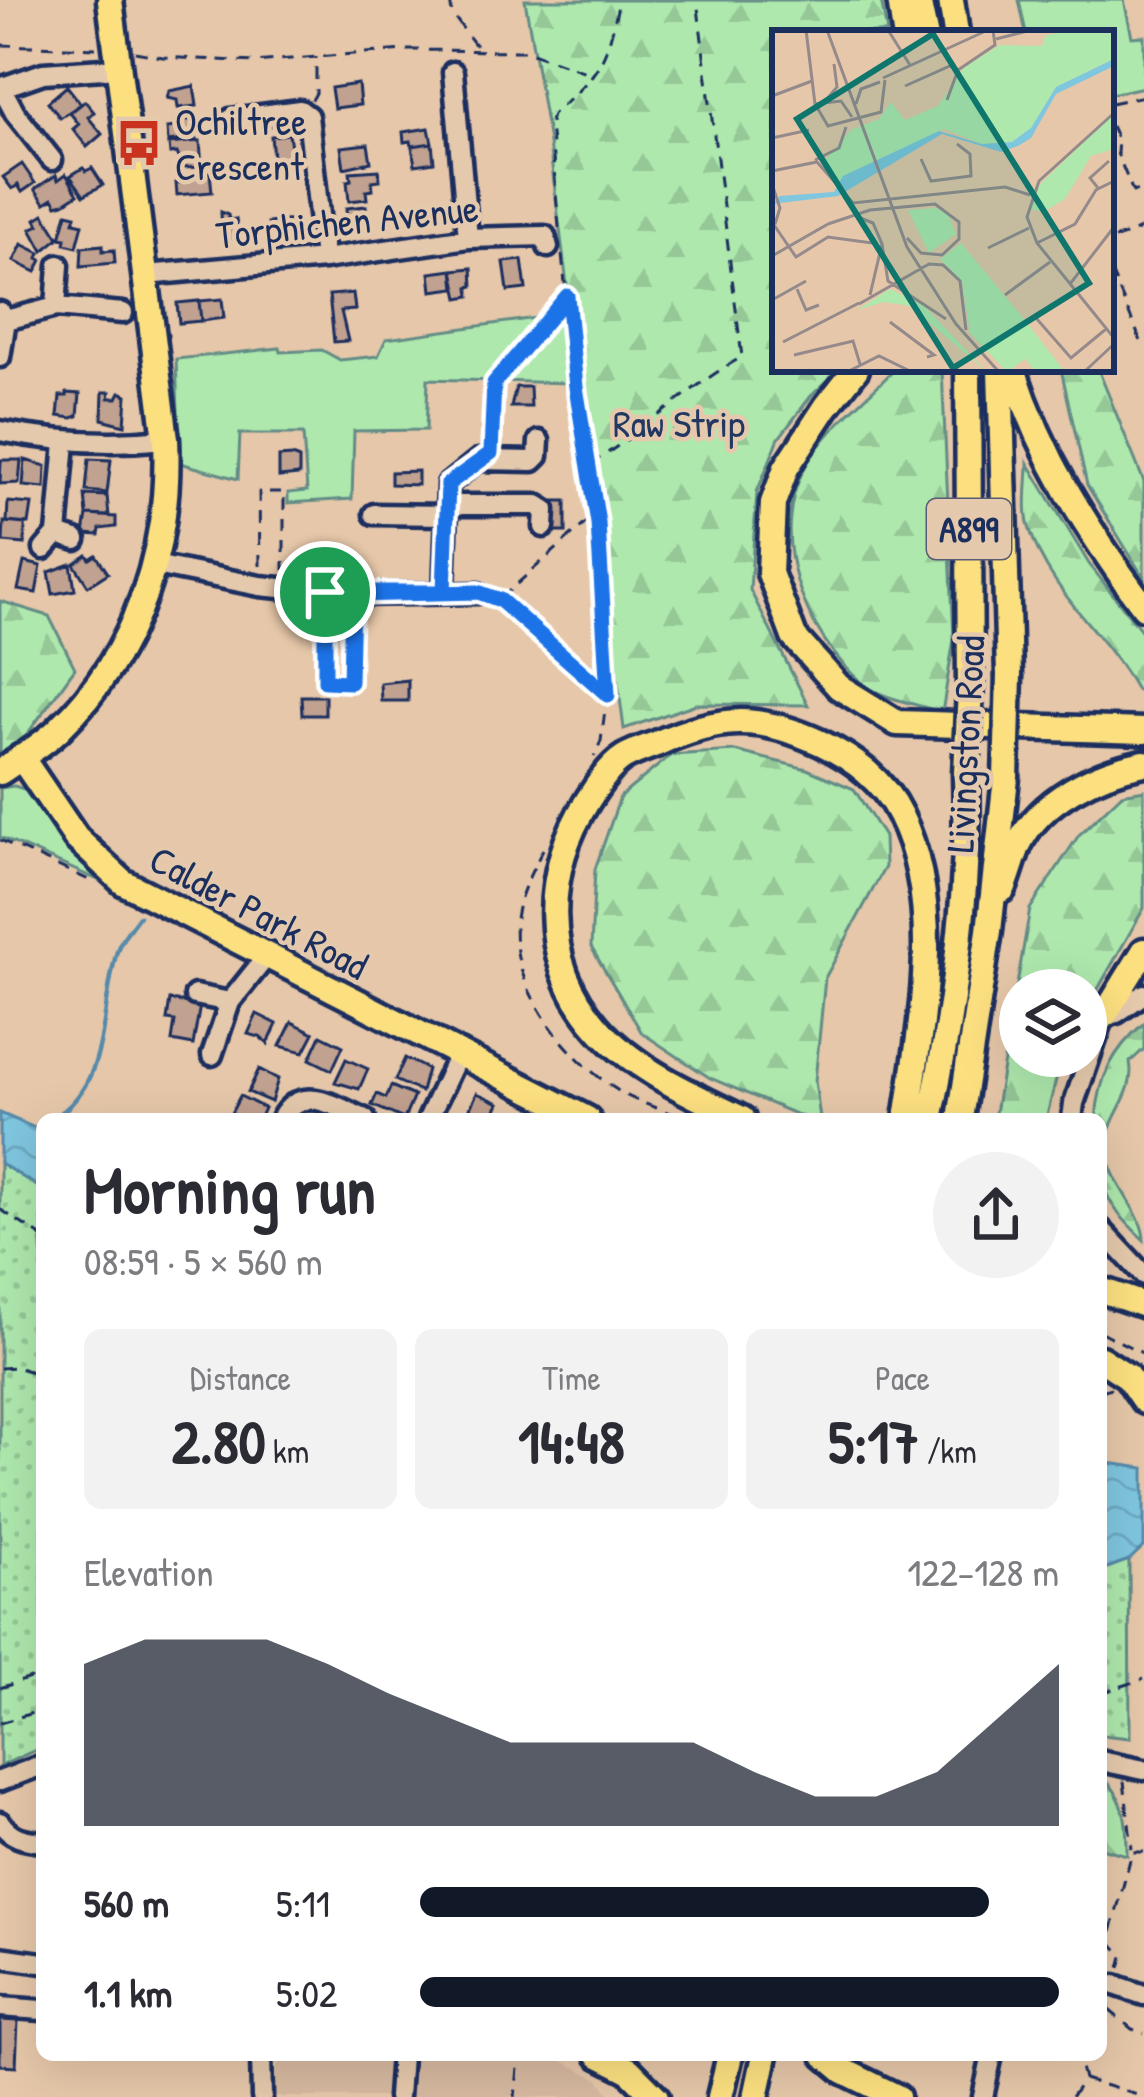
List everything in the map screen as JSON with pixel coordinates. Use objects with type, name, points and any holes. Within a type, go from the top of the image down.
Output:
[{"type":"main road","name":"Calder Park Road","points":[[110,0],[166,439],[166,501],[155,565],[129,635],[57,732],[10,764],[106,869],[143,895],[575,1113]]},
{"type":"main road","points":[[900,0],[905,30]]},
{"type":"main road","points":[[918,0],[924,30]]},
{"type":"main road","points":[[951,0],[956,30]]},
{"type":"main road","points":[[854,372],[786,468],[773,503],[770,573],[794,637],[839,687],[897,723],[1144,731]]},
{"type":"main road","name":"Livingston Road","points":[[925,1104],[962,902],[968,830],[968,372]]},
{"type":"main road","name":"Livingston Road","points":[[961,1113],[1006,778],[1009,675],[1000,372]]},
{"type":"main road","points":[[1014,372],[1038,440],[1058,478],[1082,521],[1144,607]]},
{"type":"main road","points":[[731,1113],[631,1059],[597,1028],[572,993],[554,928],[558,860],[574,823],[620,760],[695,726],[737,721],[782,727],[866,770],[900,815],[923,893],[925,1104]]},
{"type":"main road","points":[[989,931],[1021,841],[1048,805],[1120,768],[1144,764]]},
{"type":"main road","points":[[1107,1011],[1144,951]]},
{"type":"main road","points":[[1107,1292],[1144,1305]]},
{"type":"main road","points":[[1107,1363],[1126,1376],[1144,1401]]},
{"type":"main road","points":[[610,2061],[629,2071],[656,2097]]},
{"type":"main road","points":[[720,2097],[729,2061]]},
{"type":"main road","points":[[756,2097],[764,2061]]},
{"type":"main road","points":[[832,2061],[897,2097]]},
{"type":"street","points":[[52,160],[1,87],[118,58]]},
{"type":"street","points":[[453,72],[468,238]]},
{"type":"street","points":[[231,119],[305,112],[324,259]]},
{"type":"street","name":"Torphichen Avenue","points":[[146,275],[324,259],[468,238],[545,236],[555,246]]},
{"type":"street","points":[[56,307],[59,265]]},
{"type":"street","points":[[0,357],[3,316],[56,307],[123,313]]},
{"type":"street","points":[[0,431],[65,442],[122,444],[166,439]]},
{"type":"street","points":[[444,592],[448,484],[478,460],[532,461],[538,456],[539,441]]},
{"type":"street","points":[[59,541],[65,442]]},
{"type":"street","points":[[374,514],[538,505],[545,510],[544,527]]},
{"type":"street","points":[[155,565],[260,586],[352,595],[478,592]]},
{"type":"street","points":[[212,1055],[230,1002],[266,958]]},
{"type":"street","points":[[1107,1015],[1144,994]]},
{"type":"street","points":[[194,995],[230,1002]]},
{"type":"street","points":[[431,1113],[458,1055]]},
{"type":"street","points":[[1073,1113],[1082,1077]]},
{"type":"street","points":[[285,1113],[297,1100],[310,1098],[349,1113]]},
{"type":"street","points":[[1107,1235],[1144,1275]]},
{"type":"street","points":[[1107,1762],[1144,1770]]},
{"type":"street","points":[[0,1781],[36,1768]]},
{"type":"street","points":[[0,1822],[7,1832],[36,1841]]},
{"type":"street","points":[[0,1957],[36,1962]]},
{"type":"street","points":[[1115,1985],[1142,1990]]},
{"type":"street","points":[[0,2007],[36,2010]]},
{"type":"street","points":[[261,2061],[262,2097]]},
{"type":"street","points":[[398,2097],[401,2061]]},
{"type":"street","points":[[982,2097],[991,2061]]},
{"type":"path","points":[[450,0],[452,14],[480,51]]},
{"type":"path","points":[[560,228],[550,122],[596,76],[619,0]]},
{"type":"path","points":[[589,465],[631,440],[709,376],[742,357],[697,0]]},
{"type":"path","points":[[0,45],[118,58],[254,62],[316,55],[527,51],[596,76]]},
{"type":"path","points":[[305,112],[316,93],[316,55]]},
{"type":"path","points":[[1114,102],[1144,96]]},
{"type":"path","points":[[1114,135],[1133,192],[1144,187]]},
{"type":"path","points":[[1114,239],[1144,228]]},
{"type":"path","points":[[555,246],[567,296],[596,514],[608,695],[601,742],[593,758]]},
{"type":"path","points":[[1114,278],[1144,348]]},
{"type":"path","points":[[478,460],[491,453],[494,383],[567,296]]},
{"type":"path","points":[[260,586],[259,492],[284,492],[285,588]]},
{"type":"path","points":[[500,600],[596,514]]},
{"type":"path","points":[[325,592],[325,681],[350,682],[352,595]]},
{"type":"path","points":[[478,592],[500,600],[608,695]]},
{"type":"path","points":[[0,840],[91,881]]},
{"type":"path","points":[[547,840],[524,889],[516,920],[517,950],[544,1017],[575,1055],[618,1091],[672,1113]]},
{"type":"path","points":[[0,1209],[36,1233]]},
{"type":"path","points":[[1107,1335],[1144,1354]]},
{"type":"path","points":[[0,1368],[36,1373]]},
{"type":"path","points":[[0,1688],[36,1676]]},
{"type":"path","points":[[1109,1688],[1144,1679]]},
{"type":"path","points":[[0,1723],[36,1712]]},
{"type":"path","points":[[1107,2002],[1123,1956],[1109,1940],[1132,1852],[1124,1780]]},
{"type":"path","points":[[1132,1852],[1144,1852]]},
{"type":"path","points":[[1107,2010],[1144,2032]]},
{"type":"path","points":[[515,2097],[519,2061]]},
{"type":"path","points":[[1071,2097],[1084,2079],[1080,2061]]},
{"type":"path","points":[[1084,2079],[1144,2097]]},
{"type":"shaded area","points":[[278,2061],[562,2061],[600,2080],[611,2097],[273,2097]]},
{"type":"green space","name":"Raw Strip","points":[[525,0],[881,0],[886,30],[772,30],[772,372],[837,372],[779,438],[757,492],[750,590],[808,705],[696,704],[624,729],[548,136]]},
{"type":"green space","points":[[1019,0],[1124,0],[1132,37],[1144,36],[1144,87],[1114,93],[1114,30],[1025,30]]},
{"type":"green space","points":[[564,314],[570,383],[428,379],[426,430],[354,431],[352,499],[288,503],[288,493],[307,491],[303,434],[240,434],[238,479],[180,463],[176,359],[280,348],[281,352],[322,350],[340,360],[378,356],[386,339]]},
{"type":"green space","points":[[892,372],[942,372],[954,639],[942,713],[863,684],[824,639],[797,583],[789,523],[794,493],[806,465],[836,426]]},
{"type":"green space","points":[[1062,372],[1099,372],[1144,482],[1144,578],[1087,485]]},
{"type":"green space","points":[[1028,463],[1089,564],[1144,634],[1143,693],[1136,690],[1039,553],[1027,514]]},
{"type":"green space","points":[[0,601],[49,616],[75,668],[0,772]]},
{"type":"green space","points":[[735,751],[807,769],[854,789],[884,837],[885,867],[825,978],[815,1081],[819,1113],[793,1113],[710,1078],[642,1033],[591,947],[595,869],[620,797],[671,755]]},
{"type":"green space","points":[[0,788],[24,789],[68,849],[98,880],[0,837]]},
{"type":"green space","points":[[1144,790],[1144,908],[1107,973],[1107,969],[1020,969],[1030,909],[1079,835],[1122,794]]},
{"type":"green space","points":[[1144,1023],[1144,1049],[1130,1062],[1129,1086],[1107,1140],[1107,1113],[1097,1113],[1124,1043]]},
{"type":"green space","points":[[1001,1077],[1057,1077],[1048,1113],[995,1113]]},
{"type":"green space","points":[[1107,1153],[1114,1176],[1144,1240],[1109,1198]]},
{"type":"green space","points":[[0,1163],[36,1185],[36,1750],[0,1766]]},
{"type":"green space","points":[[1129,1560],[1130,1738],[1107,1736],[1107,1568]]},
{"type":"green space","points":[[1107,1783],[1123,1808],[1127,1855],[1107,1850]]},
{"type":"water","points":[[0,1113],[36,1128],[36,1185],[0,1163]]},
{"type":"water","points":[[1107,1463],[1144,1468],[1144,1546],[1129,1560],[1107,1568]]},
{"type":"building","points":[[358,84],[360,105],[334,108],[331,88]]},
{"type":"building","points":[[67,86],[81,104],[60,118],[48,102]]},
{"type":"building","points":[[194,86],[197,106],[178,108],[177,100],[167,98],[169,91]]},
{"type":"building","points":[[85,101],[94,112],[88,117],[102,134],[87,147],[73,129],[79,124],[70,113]]},
{"type":"building","points":[[198,119],[196,138],[168,142],[167,128],[176,127],[175,121]]},
{"type":"building","points":[[429,128],[432,143],[412,146],[411,141],[404,142],[403,132]]},
{"type":"building","points":[[289,134],[294,166],[274,169],[271,136]]},
{"type":"building","points":[[200,141],[202,167],[183,168],[177,153],[170,154],[169,144]]},
{"type":"building","points":[[432,143],[434,162],[415,165],[412,146]]},
{"type":"building","points":[[368,144],[371,162],[344,168],[341,147]]},
{"type":"building","points":[[22,164],[35,183],[22,192],[18,185],[12,189],[3,177]]},
{"type":"building","points":[[92,168],[103,185],[84,195],[70,176]]},
{"type":"building","points":[[379,170],[380,180],[372,181],[367,199],[349,201],[350,172]]},
{"type":"building","points":[[210,172],[212,192],[177,195],[176,183],[184,182],[184,176]]},
{"type":"building","points":[[66,174],[78,194],[57,205],[53,198],[45,203],[35,189]]},
{"type":"building","points":[[366,206],[367,227],[347,228],[346,208]]},
{"type":"building","points":[[221,212],[229,220],[236,219],[239,238],[222,240]]},
{"type":"building","points":[[67,213],[83,224],[77,247],[60,238]]},
{"type":"building","points":[[44,214],[59,238],[43,251],[31,229]]},
{"type":"building","points":[[294,220],[295,236],[270,236],[268,223]]},
{"type":"building","points":[[22,244],[40,253],[36,272],[14,261]]},
{"type":"building","points":[[103,245],[103,251],[114,250],[115,263],[81,266],[82,247]]},
{"type":"building","points":[[522,260],[526,289],[508,291],[504,262]]},
{"type":"building","points":[[472,268],[470,296],[459,298],[453,270]]},
{"type":"building","points":[[453,270],[455,288],[432,291],[430,273]]},
{"type":"building","points":[[353,293],[355,310],[341,311],[348,341],[334,342],[329,295]]},
{"type":"building","points":[[222,299],[224,318],[201,321],[199,301]]},
{"type":"building","points":[[199,301],[201,321],[179,323],[177,303]]},
{"type":"building","points":[[516,387],[530,387],[531,407],[511,407]]},
{"type":"building","points":[[103,392],[110,392],[109,398],[117,398],[120,392],[127,395],[125,425],[102,419]]},
{"type":"building","points":[[80,394],[78,416],[72,418],[58,416],[60,396]]},
{"type":"building","points":[[279,457],[299,459],[299,475],[279,477]]},
{"type":"building","points":[[89,459],[111,460],[107,493],[86,491]]},
{"type":"building","points":[[1,460],[21,460],[19,483],[0,484]]},
{"type":"building","points":[[25,460],[46,466],[45,488],[23,486]]},
{"type":"building","points":[[418,471],[418,485],[391,484],[391,472]]},
{"type":"building","points":[[85,495],[107,496],[109,516],[87,515]]},
{"type":"building","points":[[554,501],[566,501],[566,532],[554,532]]},
{"type":"building","points":[[8,502],[32,504],[29,524],[7,522]]},
{"type":"building","points":[[87,515],[116,517],[116,527],[100,529],[99,535],[84,534]]},
{"type":"building","points":[[4,522],[25,524],[25,544],[3,542]]},
{"type":"building","points":[[87,555],[90,559],[96,555],[108,573],[88,586],[74,564]]},
{"type":"building","points":[[24,562],[41,566],[36,593],[18,590]]},
{"type":"building","points":[[71,564],[75,590],[53,594],[49,572]]},
{"type":"building","points":[[408,680],[408,701],[381,701],[380,683]]},
{"type":"building","points":[[301,696],[325,696],[325,715],[302,715]]},
{"type":"building","points":[[170,1000],[200,1005],[193,1045],[172,1041],[175,1021],[167,1020]]},
{"type":"building","points":[[257,1014],[277,1024],[268,1044],[248,1034]]},
{"type":"building","points":[[292,1022],[314,1033],[304,1052],[280,1046]]},
{"type":"building","points":[[321,1035],[343,1046],[332,1070],[310,1059]]},
{"type":"building","points":[[405,1058],[427,1069],[421,1092],[395,1080]]},
{"type":"building","points":[[346,1059],[368,1069],[359,1089],[335,1082]]},
{"type":"building","points":[[259,1069],[278,1079],[271,1102],[248,1092]]},
{"type":"building","points":[[391,1086],[414,1096],[407,1113],[390,1113],[372,1105],[377,1094],[386,1098]]},
{"type":"building","points":[[477,1093],[499,1103],[494,1113],[468,1113]]},
{"type":"building","points":[[240,1096],[264,1108],[262,1113],[231,1113]]},
{"type":"building","points":[[0,2020],[18,2021],[16,2066],[0,2065]]},
{"type":"waterway","points":[[60,1113],[85,1086],[94,1065],[118,948],[139,916]]},
{"type":"place","name":"Ochiltree Crescent","points":[[139,143]]},
{"type":"route","points":[[567,296],[598,523],[608,695],[500,600],[478,592],[352,595],[350,682],[325,681],[325,592],[444,592],[448,484],[491,453],[494,383],[567,296]]}]
